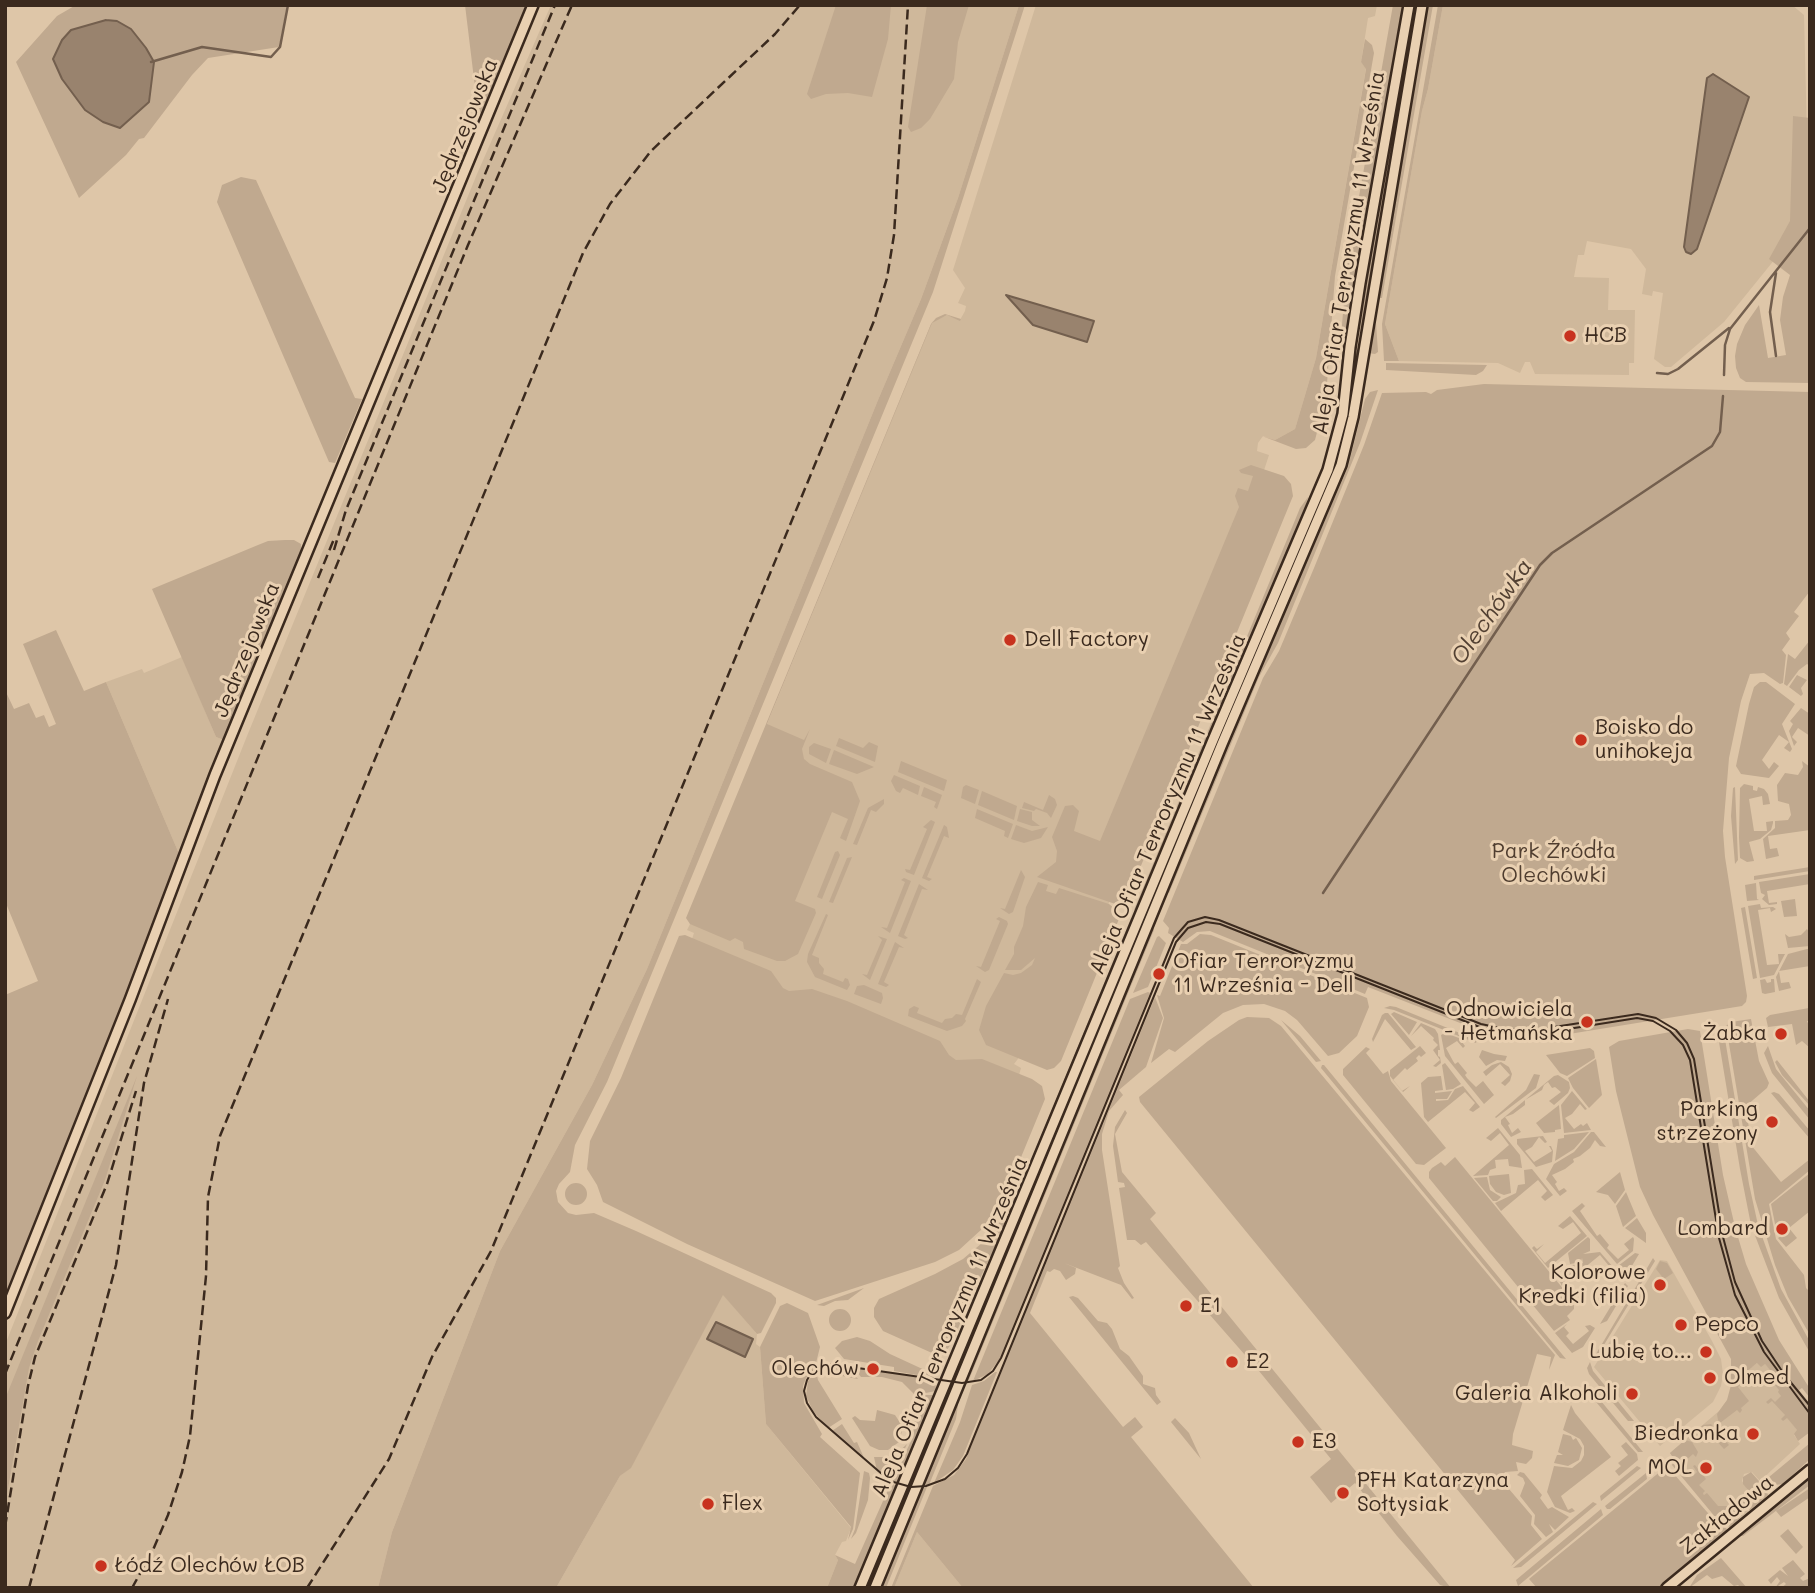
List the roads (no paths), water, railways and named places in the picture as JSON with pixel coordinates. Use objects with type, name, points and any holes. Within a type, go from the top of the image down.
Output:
[{"type":"street","name":"Jędrzejowska","points":[[5,1312],[130,1000],[215,775],[533,5]]},
{"type":"street","name":"Aleja Ofiar Terroryzmu 11 Września","points":[[860,1588],[1328,470],[1343,414],[1360,283],[1409,5]]},
{"type":"street","name":"Aleja Ofiar Terroryzmu 11 Września","points":[[874,1588],[1217,757],[1337,475],[1353,417],[1422,5]]},
{"type":"street","name":"Zakładowa","points":[[1667,1588],[1810,1470]]},
{"type":"waterway","points":[[151,62],[202,47],[271,57],[280,47],[288,5]]},
{"type":"waterway","name":"Olechówka","points":[[1724,375],[1725,345],[1730,329],[1810,228]]},
{"type":"waterway","points":[[1776,273],[1770,312],[1776,356]]},
{"type":"waterway","points":[[1657,373],[1668,374],[1678,369],[1729,328]]},
{"type":"waterway","name":"Olechówka","points":[[1323,893],[1540,565],[1552,553],[1712,446],[1720,432],[1723,396]]},
{"type":"tram line","points":[[1810,1406],[1762,1341],[1735,1282],[1723,1237],[1694,1059],[1687,1043],[1676,1030],[1656,1018],[1638,1014],[1541,1029],[1505,1029],[1481,1024],[1219,920],[1205,917],[1188,922],[1174,938],[1001,1358],[993,1371],[981,1380],[962,1383],[830,1364],[812,1372],[804,1391],[807,1403],[816,1417],[890,1481],[911,1487],[926,1486],[945,1479],[958,1468],[967,1454],[1176,942],[1188,928],[1206,922],[1220,924],[1482,1028],[1506,1033],[1543,1033],[1637,1018],[1653,1021],[1670,1031],[1683,1045],[1690,1060],[1719,1238],[1735,1295],[1764,1352],[1810,1414]]},
{"type":"railway","points":[[334,550],[346,510],[555,5]]},
{"type":"railway","points":[[5,1374],[468,245],[572,5]]},
{"type":"railway","points":[[132,1588],[168,1515],[190,1436],[206,1276],[208,1197],[220,1136],[583,253],[610,204],[651,151],[775,34],[800,5]]},
{"type":"railway","points":[[307,1588],[389,1459],[432,1357],[491,1251],[874,321],[887,278],[894,235],[908,5]]},
{"type":"railway","points":[[318,578],[334,539]]},
{"type":"railway","points":[[29,1588],[116,1265],[144,1083],[168,999]]},
{"type":"railway","points":[[5,1527],[35,1357],[107,1184],[136,1091]]},
{"type":"place","name":"HCB","points":[[1570,336]]},
{"type":"place","name":"Dell Factory","points":[[1010,640]]},
{"type":"place","name":"Boisko do unihokeja","points":[[1581,740]]},
{"type":"place","name":"Ofiar Terroryzmu 11 Września - Dell","points":[[1159,974]]},
{"type":"place","name":"Odnowiciela - Hetmańska","points":[[1587,1022]]},
{"type":"place","name":"Żabka","points":[[1781,1034]]},
{"type":"place","name":"Parking strzeżony","points":[[1772,1122]]},
{"type":"place","name":"Lombard","points":[[1782,1229]]},
{"type":"place","name":"Kolorowe Kredki (filia)","points":[[1660,1285]]},
{"type":"place","name":"E1","points":[[1186,1306]]},
{"type":"place","name":"Pepco","points":[[1681,1325]]},
{"type":"place","name":"Lubię to...","points":[[1706,1352]]},
{"type":"place","name":"E2","points":[[1232,1362]]},
{"type":"place","name":"Olechów","points":[[873,1369]]},
{"type":"place","name":"Olmed","points":[[1710,1378]]},
{"type":"place","name":"Galeria Alkoholi","points":[[1632,1394]]},
{"type":"place","name":"Biedronka","points":[[1753,1434]]},
{"type":"place","name":"E3","points":[[1298,1442]]},
{"type":"place","name":"MOL","points":[[1706,1468]]},
{"type":"place","name":"PFH Katarzyna Sołtysiak","points":[[1343,1493]]},
{"type":"place","name":"Flex","points":[[708,1504]]},
{"type":"place","name":"Łódź Olechów ŁOB","points":[[101,1566]]},
{"type":"park label","name":"Park Źródła Olechówki","points":[[1554,864]]}]
